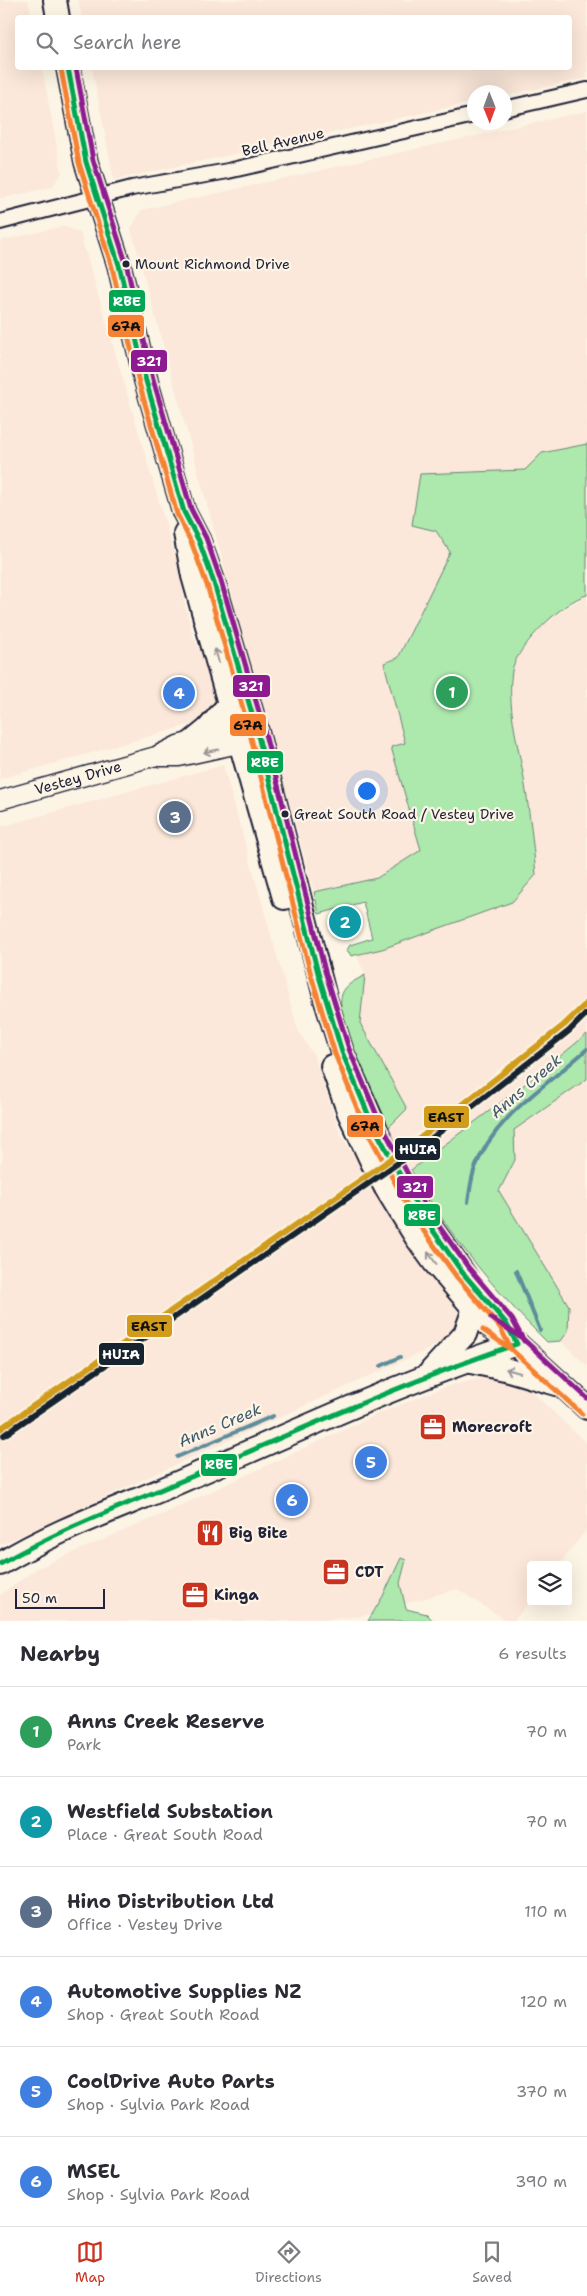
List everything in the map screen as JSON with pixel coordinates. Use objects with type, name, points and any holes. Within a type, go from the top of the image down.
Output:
[{"type":"main road","points":[[55,0],[58,15]]},
{"type":"main road","points":[[68,70],[86,162],[119,265],[146,381],[184,512],[199,541],[214,583],[248,734],[322,1038],[349,1113],[379,1157],[393,1183],[416,1236],[474,1310],[487,1324],[517,1344],[587,1408]]},
{"type":"main road","points":[[184,512],[186,544],[230,703],[248,734]]},
{"type":"main road","points":[[192,742],[208,729],[230,703]]},
{"type":"main road","points":[[393,1183],[462,1272],[506,1323],[517,1344]]},
{"type":"main road","points":[[427,1376],[462,1338],[468,1328],[474,1310]]},
{"type":"main road","points":[[0,1564],[34,1544],[320,1420],[465,1361],[517,1344]]},
{"type":"main road","points":[[465,1361],[505,1369],[560,1385]]},
{"type":"street","points":[[512,107],[587,90]]},
{"type":"street","name":"Bell Avenue","points":[[98,197],[163,181],[228,171],[467,117]]},
{"type":"street","points":[[0,222],[98,197]]},
{"type":"street","name":"Vestey Drive","points":[[0,800],[156,756],[178,745],[248,734]]},
{"type":"street","name":"Vestey Drive","points":[[156,756],[179,758],[248,734]]},
{"type":"shaded area","points":[[0,0],[28,0],[32,15],[15,15],[15,70],[42,70],[62,173],[52,187],[0,199]]},
{"type":"shaded area","points":[[78,0],[587,0],[587,78],[512,94],[512,85],[467,85],[467,104],[114,180],[92,70],[572,70],[572,15],[81,15]]},
{"type":"shaded area","points":[[587,111],[587,444],[542,453],[525,470],[420,475],[436,531],[451,552],[398,658],[384,663],[405,743],[391,747],[421,850],[377,878],[314,892],[131,229],[141,210],[501,130],[512,130],[512,128]]},
{"type":"shaded area","points":[[64,226],[80,233],[180,573],[184,601],[193,636],[206,663],[216,692],[213,709],[203,721],[0,779],[0,241]]},
{"type":"shaded area","points":[[587,595],[587,1034],[541,1072],[411,1170],[388,1128],[407,1109],[360,1023],[365,975],[357,956],[411,938],[536,875],[530,815],[512,712],[512,672],[514,662],[546,620]]},
{"type":"shaded area","points":[[223,765],[298,1030],[314,1056],[340,1133],[414,1255],[458,1308],[460,1321],[452,1333],[429,1349],[0,1545],[0,1164],[3,1158],[0,1139],[0,827]]},
{"type":"shaded area","points":[[587,1079],[587,1366],[561,1341],[568,1331],[569,1306],[499,1191],[515,1160],[513,1130]]},
{"type":"shaded area","points":[[491,1376],[527,1387],[587,1444],[587,1529],[562,1561],[527,1561],[527,1605],[514,1621],[507,1621],[457,1589],[363,1616],[310,1621],[0,1621],[0,1595],[37,1568],[165,1513],[382,1412],[448,1386]]},
{"type":"green space","points":[[587,444],[587,595],[566,606],[542,626],[522,650],[515,661],[512,671],[512,709],[527,798],[536,875],[512,902],[382,949],[351,956],[349,952],[346,952],[350,945],[372,938],[363,902],[319,914],[314,892],[377,878],[421,850],[391,747],[405,743],[384,663],[398,658],[450,552],[436,531],[412,525],[420,474],[525,470],[542,453]]},
{"type":"green space","points":[[365,975],[360,1023],[407,1109],[388,1128],[358,1063],[341,1010],[341,998],[344,990]]},
{"type":"green space","points":[[587,1034],[587,1079],[514,1130],[515,1160],[499,1191],[569,1306],[568,1331],[561,1341],[547,1342],[508,1302],[473,1261],[441,1217],[411,1170],[541,1072]]},
{"type":"green space","points":[[401,1558],[406,1560],[400,1583],[406,1609],[427,1614],[433,1621],[368,1621],[383,1596]]},
{"type":"waterway","name":"Anns Creek","points":[[468,1202],[475,1168],[495,1132],[524,1102],[587,1049]]},
{"type":"waterway","name":"Anns Creek","points":[[516,1271],[540,1330]]},
{"type":"waterway","name":"Anns Creek","points":[[381,1366],[400,1357]]},
{"type":"waterway","name":"Anns Creek","points":[[177,1457],[273,1416]]},
{"type":"railway","points":[[0,1437],[436,1136],[587,1014]]},
{"type":"transit line","name":"67A","points":[[61,70],[79,163],[112,267],[139,383],[177,514],[192,544],[207,585],[248,726],[311,975],[335,1054],[364,1125],[413,1216],[456,1276],[500,1327],[510,1347]]},
{"type":"transit line","name":"RBE","points":[[0,1564],[49,1538],[99,1515],[397,1389],[517,1344],[506,1323],[462,1272],[420,1212],[371,1121],[342,1052],[318,973],[255,724],[214,583],[199,541],[184,512],[146,381],[119,265],[86,162],[68,70]]},
{"type":"transit line","name":"321","points":[[76,70],[93,160],[126,263],[153,379],[191,509],[206,538],[221,581],[262,722],[325,971],[349,1049],[378,1118],[426,1208],[468,1267],[512,1319],[524,1341]]},
{"type":"transit line","name":"EAST","points":[[0,1429],[410,1146],[564,1025],[587,1003]]},
{"type":"transit line","name":"HUIA","points":[[4,1435],[414,1152],[569,1031],[587,1013]]},
{"type":"transit line","name":"321","points":[[491,1318],[522,1338],[587,1398]]},
{"type":"transit line","name":"67A","points":[[483,1330],[512,1350],[582,1414]]},
{"type":"place","name":"Mount Richmond Drive","points":[[126,264]]},
{"type":"place","name":"Anns Creek Reserve","points":[[452,692]]},
{"type":"place","name":"Automotive Supplies NZ","points":[[179,693]]},
{"type":"place","name":"Great South Road / Vestey Drive","points":[[285,814]]},
{"type":"place","name":"Hino Distribution Ltd","points":[[175,817]]},
{"type":"place","name":"Westfield Substation","points":[[345,922]]},
{"type":"place","name":"Morecroft","points":[[433,1427]]},
{"type":"place","name":"CoolDrive Auto Parts","points":[[371,1462]]},
{"type":"place","name":"MSEL","points":[[292,1500]]},
{"type":"place","name":"Big Bite","points":[[210,1533]]},
{"type":"place","name":"CDT","points":[[336,1572]]},
{"type":"place","name":"Kinga","points":[[195,1595]]}]
